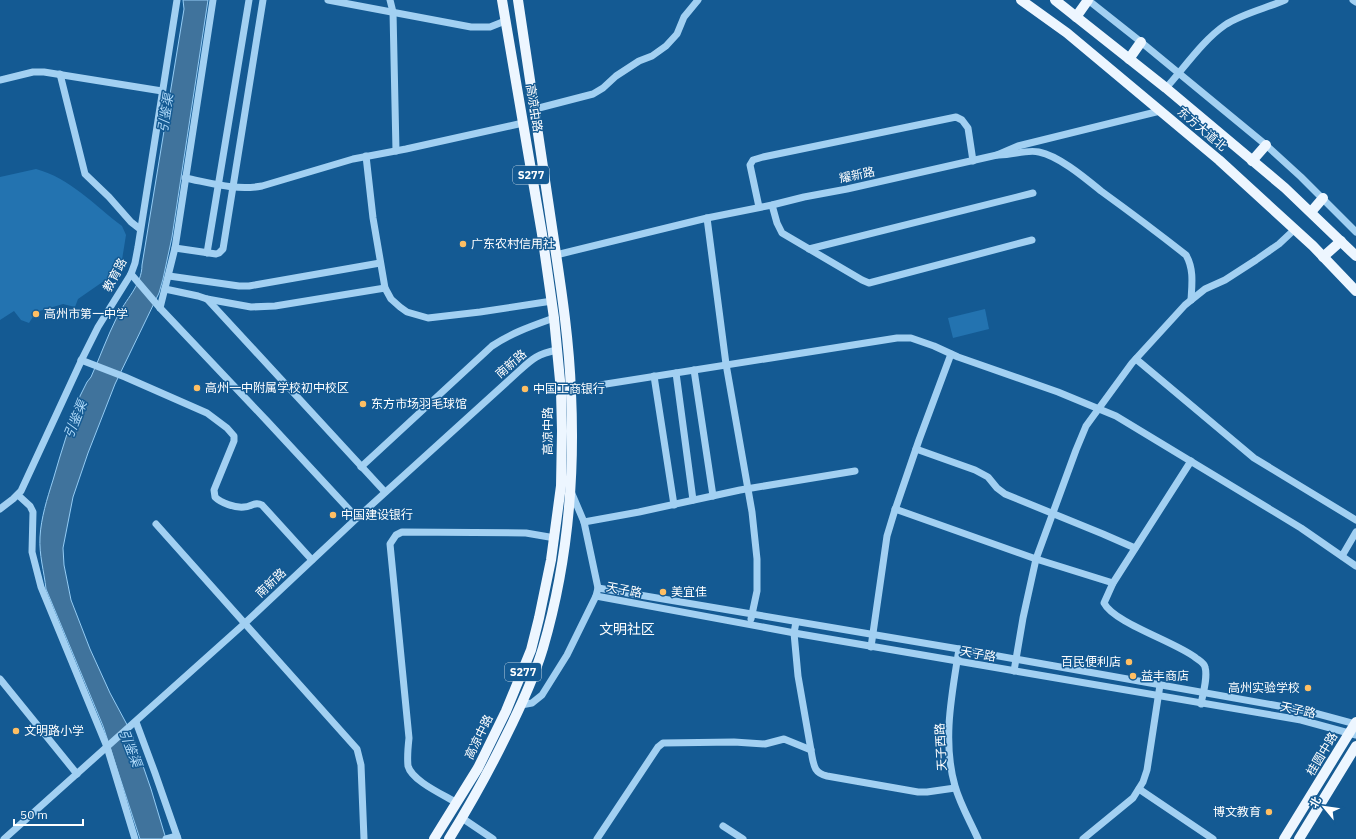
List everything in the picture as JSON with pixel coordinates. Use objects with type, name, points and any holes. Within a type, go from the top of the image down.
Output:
[{"type":"main road","name":"高凉中路","points":[[434,839],[481,762],[511,701],[531,650],[555,538],[561,486],[561,391],[552,301],[502,0]]},
{"type":"main road","name":"高凉中路","points":[[449,839],[486,775],[521,705],[543,650],[564,559],[570,488],[572,447],[571,392],[566,321],[518,0]]},
{"type":"main road","name":"东方大道北","points":[[1021,0],[1067,33],[1219,160],[1296,230],[1356,291]]},
{"type":"main road","name":"东方大道北","points":[[1055,0],[1166,88],[1285,188],[1341,240],[1354,249]]},
{"type":"main road","points":[[1076,17],[1088,0]]},
{"type":"main road","points":[[1130,59],[1141,42]]},
{"type":"main road","points":[[1252,161],[1266,145]]},
{"type":"main road","points":[[1311,212],[1323,198]]},
{"type":"main road","points":[[1323,257],[1341,240]]},
{"type":"main road","points":[[511,701],[521,705]]},
{"type":"main road","name":"桂圆中路","points":[[1284,839],[1353,734],[1356,723]]},
{"type":"main road","name":"桂圆中路","points":[[1299,839],[1356,746]]},
{"type":"street","name":"教育路","points":[[0,509],[21,491],[81,360],[98,327],[131,274],[135,263],[177,0]]},
{"type":"street","points":[[160,308],[175,248],[213,0]]},
{"type":"street","points":[[207,252],[249,0]]},
{"type":"street","points":[[175,248],[219,253],[223,249],[263,0]]},
{"type":"street","points":[[328,0],[481,28],[490,27],[505,21]]},
{"type":"street","points":[[390,0],[393,12],[396,151]]},
{"type":"street","points":[[535,109],[567,99],[593,94],[639,61],[652,56],[666,46],[677,34],[684,17],[698,0]]},
{"type":"street","points":[[1088,0],[1266,145],[1323,198],[1356,232]]},
{"type":"street","points":[[1166,88],[1226,24],[1285,0]]},
{"type":"street","points":[[0,80],[33,72],[60,74],[162,91]]},
{"type":"street","points":[[60,74],[85,174],[109,197],[131,222],[140,229]]},
{"type":"street","name":"耀新路","points":[[556,254],[706,218],[973,161],[997,155],[1018,146],[1160,110]]},
{"type":"street","points":[[759,207],[750,164],[753,160],[763,157],[956,118],[962,120],[968,128],[973,161]]},
{"type":"street","points":[[185,178],[233,188],[249,189],[366,156],[396,151],[523,123]]},
{"type":"street","points":[[997,155],[1005,156],[1029,151],[1039,152],[1050,156],[1077,173],[1186,255],[1191,263],[1192,281],[1190,300]]},
{"type":"street","points":[[366,156],[373,218],[385,288],[391,299],[400,308],[407,312],[428,318],[552,301]]},
{"type":"street","points":[[809,249],[1033,193]]},
{"type":"street","points":[[772,205],[777,223],[782,233],[862,280],[872,283],[1032,240]]},
{"type":"street","points":[[706,218],[726,364],[748,489],[757,559],[757,591],[750,625]]},
{"type":"street","points":[[1014,671],[1023,618],[1036,559],[1086,426],[1136,359],[1190,300],[1205,288],[1225,280],[1256,260],[1296,230]]},
{"type":"street","points":[[169,276],[239,286],[249,286],[380,263]]},
{"type":"street","points":[[131,274],[160,308],[357,518]]},
{"type":"street","points":[[165,289],[251,307],[275,306],[385,288]]},
{"type":"street","points":[[207,299],[361,467],[386,492]]},
{"type":"street","points":[[361,467],[492,346],[502,339],[523,329],[554,318]]},
{"type":"street","points":[[571,392],[606,384],[726,364],[897,338],[911,338],[1116,416],[1300,528],[1356,566]]},
{"type":"street","name":"南新路","points":[[4,839],[244,624],[357,518],[530,361],[538,356],[557,350]]},
{"type":"street","points":[[871,647],[888,536],[895,509],[951,354]]},
{"type":"street","points":[[1136,359],[1254,458],[1356,520]]},
{"type":"street","points":[[81,360],[207,413],[227,428],[234,438],[231,450],[214,490],[215,497],[222,502],[238,507],[246,507],[257,503],[262,505],[312,560]]},
{"type":"street","points":[[694,370],[713,496]]},
{"type":"street","points":[[676,373],[693,500]]},
{"type":"street","points":[[654,376],[674,505]]},
{"type":"street","points":[[916,450],[975,470],[988,477],[997,488],[1005,494],[1135,548]]},
{"type":"street","points":[[1191,461],[1113,583],[1104,603],[1111,612],[1189,652],[1204,664],[1206,676],[1201,704]]},
{"type":"street","points":[[584,522],[625,515],[748,489],[855,471]]},
{"type":"street","points":[[521,705],[532,702],[542,695],[567,654],[596,596],[598,588],[584,522],[570,488]]},
{"type":"street","points":[[18,495],[30,506],[33,512],[32,552],[41,587],[109,744],[135,839]]},
{"type":"street","points":[[895,509],[1036,559],[1113,583]]},
{"type":"street","points":[[156,524],[357,749],[361,765],[364,839]]},
{"type":"street","points":[[457,802],[420,782],[414,776],[408,765],[409,738],[390,544],[396,535],[402,532],[526,533],[555,538]]},
{"type":"street","points":[[1342,556],[1356,532]]},
{"type":"street","name":"天子路","points":[[598,588],[959,649],[1307,711],[1356,723]]},
{"type":"street","name":"天子路","points":[[596,596],[871,647],[1301,720],[1353,734]]},
{"type":"street","points":[[796,622],[794,633],[798,676],[810,750],[815,770],[823,775],[918,792],[955,788]]},
{"type":"street","name":"天子西路","points":[[959,649],[952,692],[949,744],[955,788],[978,839]]},
{"type":"street","points":[[0,679],[77,774]]},
{"type":"street","points":[[1083,839],[1133,798],[1143,782],[1148,770],[1160,685]]},
{"type":"street","points":[[134,723],[173,838]]},
{"type":"street","points":[[597,839],[658,747],[663,743],[734,742],[765,744],[784,739],[810,750]]},
{"type":"street","points":[[1139,789],[1213,839]]},
{"type":"street","points":[[462,818],[493,839]]},
{"type":"street","points":[[723,826],[744,839]]},
{"type":"shaded area","name":"高州市第一中学","points":[[36,169],[48,173],[71,185],[122,226],[126,235],[121,266],[114,274],[78,299],[75,307],[63,304],[36,312],[29,323],[21,320],[14,311],[0,320],[0,177]]},
{"type":"shaded area","points":[[985,309],[989,329],[953,338],[948,318]]},
{"type":"water","name":"引鉴渠","points":[[183,0],[208,0],[172,237],[163,279],[159,293],[115,384],[88,453],[73,497],[63,548],[64,565],[71,600],[90,649],[110,693],[132,734],[166,839],[140,839],[103,726],[46,589],[41,557],[40,537],[47,501],[80,396],[91,377],[120,311],[136,286],[141,272],[184,9]]},
{"type":"place","name":"广东农村信用社","points":[[463,244]]},
{"type":"place","name":"高州市第一中学","points":[[36,314]]},
{"type":"place","name":"高州一中附属学校初中校区","points":[[197,388]]},
{"type":"place","name":"中国工商银行","points":[[525,389]]},
{"type":"place","name":"东方市场羽毛球馆","points":[[363,404]]},
{"type":"place","name":"中国建设银行","points":[[333,515]]},
{"type":"place","name":"美宜佳","points":[[663,592]]},
{"type":"place","name":"百民便利店","points":[[1129,662]]},
{"type":"place","name":"益丰商店","points":[[1133,676]]},
{"type":"place","name":"高州实验学校","points":[[1308,688]]},
{"type":"place","name":"文明路小学","points":[[16,731]]},
{"type":"place","name":"博文教育","points":[[1269,812]]},
{"type":"district","name":"文明社区","points":[[627,629]]}]
